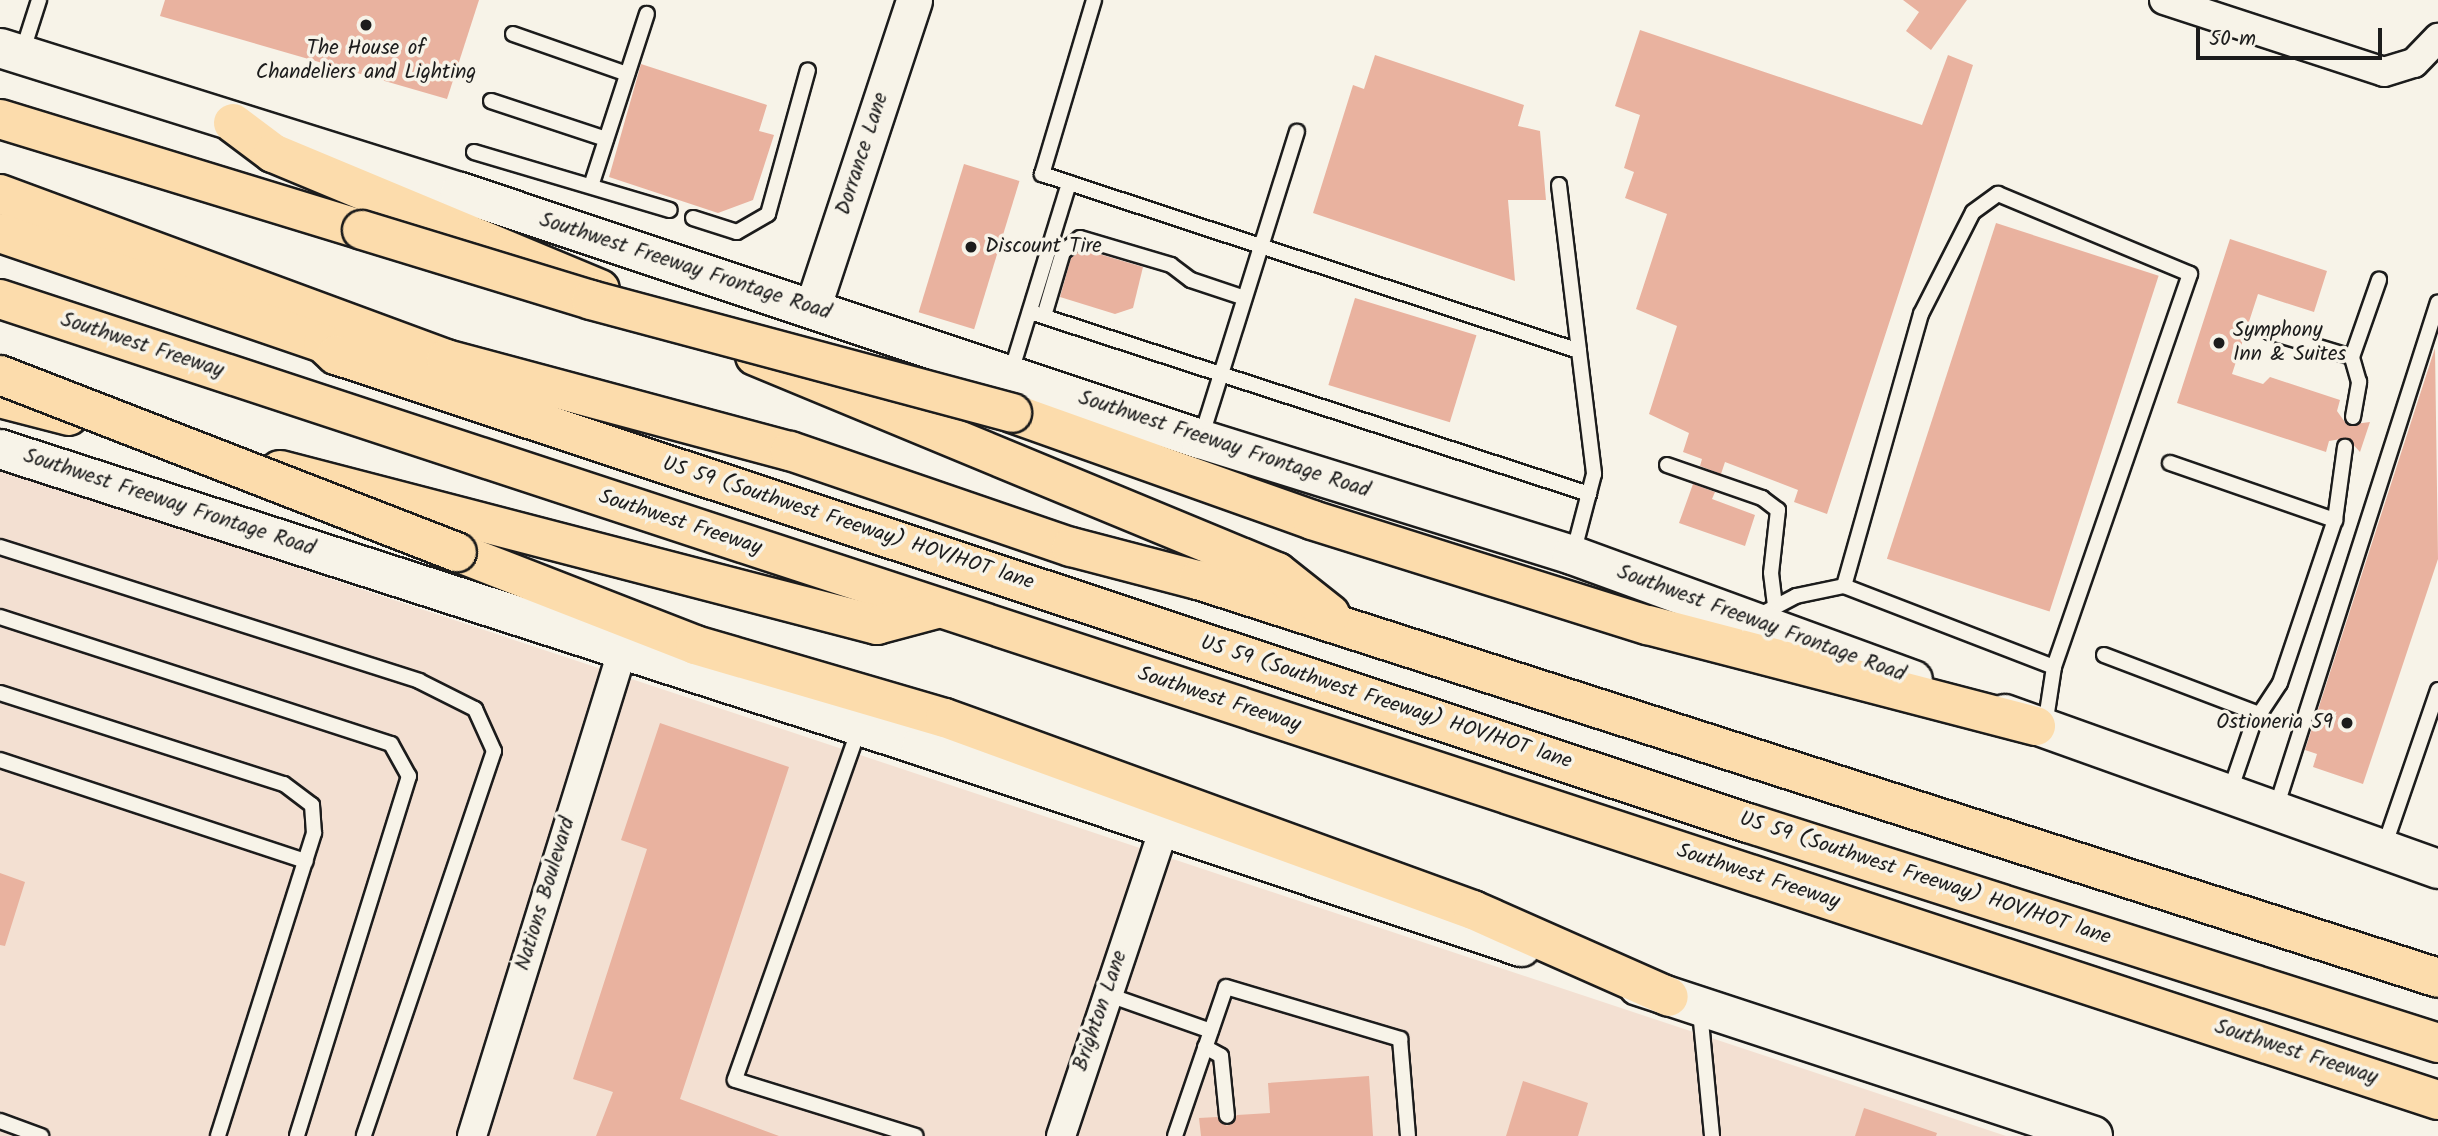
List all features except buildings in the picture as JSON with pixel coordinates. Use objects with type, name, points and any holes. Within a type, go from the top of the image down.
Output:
[{"type":"highway","points":[[0,119],[591,300],[1012,413],[1312,520],[1648,625],[2041,727]]},
{"type":"highway","points":[[233,123],[273,153],[943,438],[1277,572],[1351,631]]},
{"type":"highway","points":[[0,194],[446,359],[790,451],[1072,547],[1198,580],[2438,978]]},
{"type":"highway","points":[[0,233],[323,343],[336,355]]},
{"type":"highway","name":"Southwest Freeway","points":[[0,253],[318,359],[336,355]]},
{"type":"highway","name":"Southwest Freeway","points":[[0,299],[2425,1095]]},
{"type":"highway","name":"US 59 (Southwest Freeway) HOV/HOT lane","points":[[336,355],[1748,823],[2432,1041]]},
{"type":"highway","points":[[0,375],[695,645],[945,718],[1473,910],[1685,1001]]},
{"type":"highway","points":[[0,398],[877,625],[940,608]]},
{"type":"main road","name":"Southwest Freeway Frontage Road","points":[[11,51],[812,309],[1200,439],[1763,613],[2041,727],[2438,869]]},
{"type":"main road","name":"Southwest Freeway Frontage Road","points":[[0,449],[859,727],[2080,1134]]},
{"type":"street","name":"Dorrance Lane","points":[[812,309],[914,0]]},
{"type":"street","points":[[2164,0],[2384,72],[2414,63],[2438,38]]},
{"type":"street","name":"Nations Boulevard","points":[[472,1136],[622,652]]},
{"type":"street","name":"Brighton Lane","points":[[1061,1136],[1106,994],[1164,829]]},
{"type":"lane","points":[[11,51],[39,0]]},
{"type":"lane","points":[[1094,0],[1042,174],[1579,351]]},
{"type":"lane","points":[[591,186],[647,14]]},
{"type":"lane","points":[[513,34],[628,74]]},
{"type":"lane","points":[[693,218],[737,232],[768,214],[808,70]]},
{"type":"lane","points":[[491,101],[606,139]]},
{"type":"lane","points":[[1200,439],[1218,372],[1297,132]]},
{"type":"lane","points":[[474,152],[670,210]]},
{"type":"lane","points":[[1037,314],[1069,183]]},
{"type":"lane","points":[[1559,185],[1594,474],[1572,555]]},
{"type":"lane","points":[[1844,586],[1921,314],[1973,212],[1998,194],[2190,274],[2054,667],[2041,727]]},
{"type":"lane","points":[[1010,375],[1063,252],[1080,238],[1171,265],[1191,280],[1242,298]]},
{"type":"lane","points":[[2353,416],[2359,382],[2352,357],[2379,279]]},
{"type":"lane","points":[[2275,811],[2438,302]]},
{"type":"lane","points":[[1037,314],[1589,494]]},
{"type":"lane","points":[[2269,331],[2352,357]]},
{"type":"lane","points":[[2229,795],[2259,714],[2280,683],[2335,520],[2344,447]]},
{"type":"lane","points":[[2170,463],[2335,520]]},
{"type":"lane","points":[[1667,465],[1749,493],[1778,510],[1781,521],[1763,613]]},
{"type":"lane","points":[[0,547],[419,681],[475,709],[494,751],[364,1136]]},
{"type":"lane","points":[[1763,613],[1844,586],[2054,667]]},
{"type":"lane","points":[[0,617],[391,744],[410,776],[297,1136]]},
{"type":"lane","points":[[2104,655],[2259,714]]},
{"type":"lane","points":[[2383,851],[2438,690]]},
{"type":"lane","points":[[0,693],[284,784],[312,805],[314,833],[218,1136]]},
{"type":"lane","points":[[859,727],[735,1080],[916,1136]]},
{"type":"lane","points":[[0,760],[306,861]]},
{"type":"lane","points":[[1175,1136],[1226,987],[1399,1039],[1408,1136]]},
{"type":"lane","points":[[1106,994],[1211,1031]]},
{"type":"lane","points":[[1685,1001],[1712,1136]]},
{"type":"lane","points":[[1205,1047],[1221,1056],[1227,1116]]},
{"type":"lane","points":[[0,1121],[41,1136]]},
{"type":"shaded area","points":[[0,469],[2006,1136],[0,1136]]},
{"type":"place","name":"The House of Chandeliers and Lighting","points":[[366,25]]},
{"type":"place","name":"Discount Tire","points":[[971,247]]},
{"type":"place","name":"Symphony Inn & Suites","points":[[2219,343]]},
{"type":"place","name":"Ostioneria 59","points":[[2347,723]]}]
